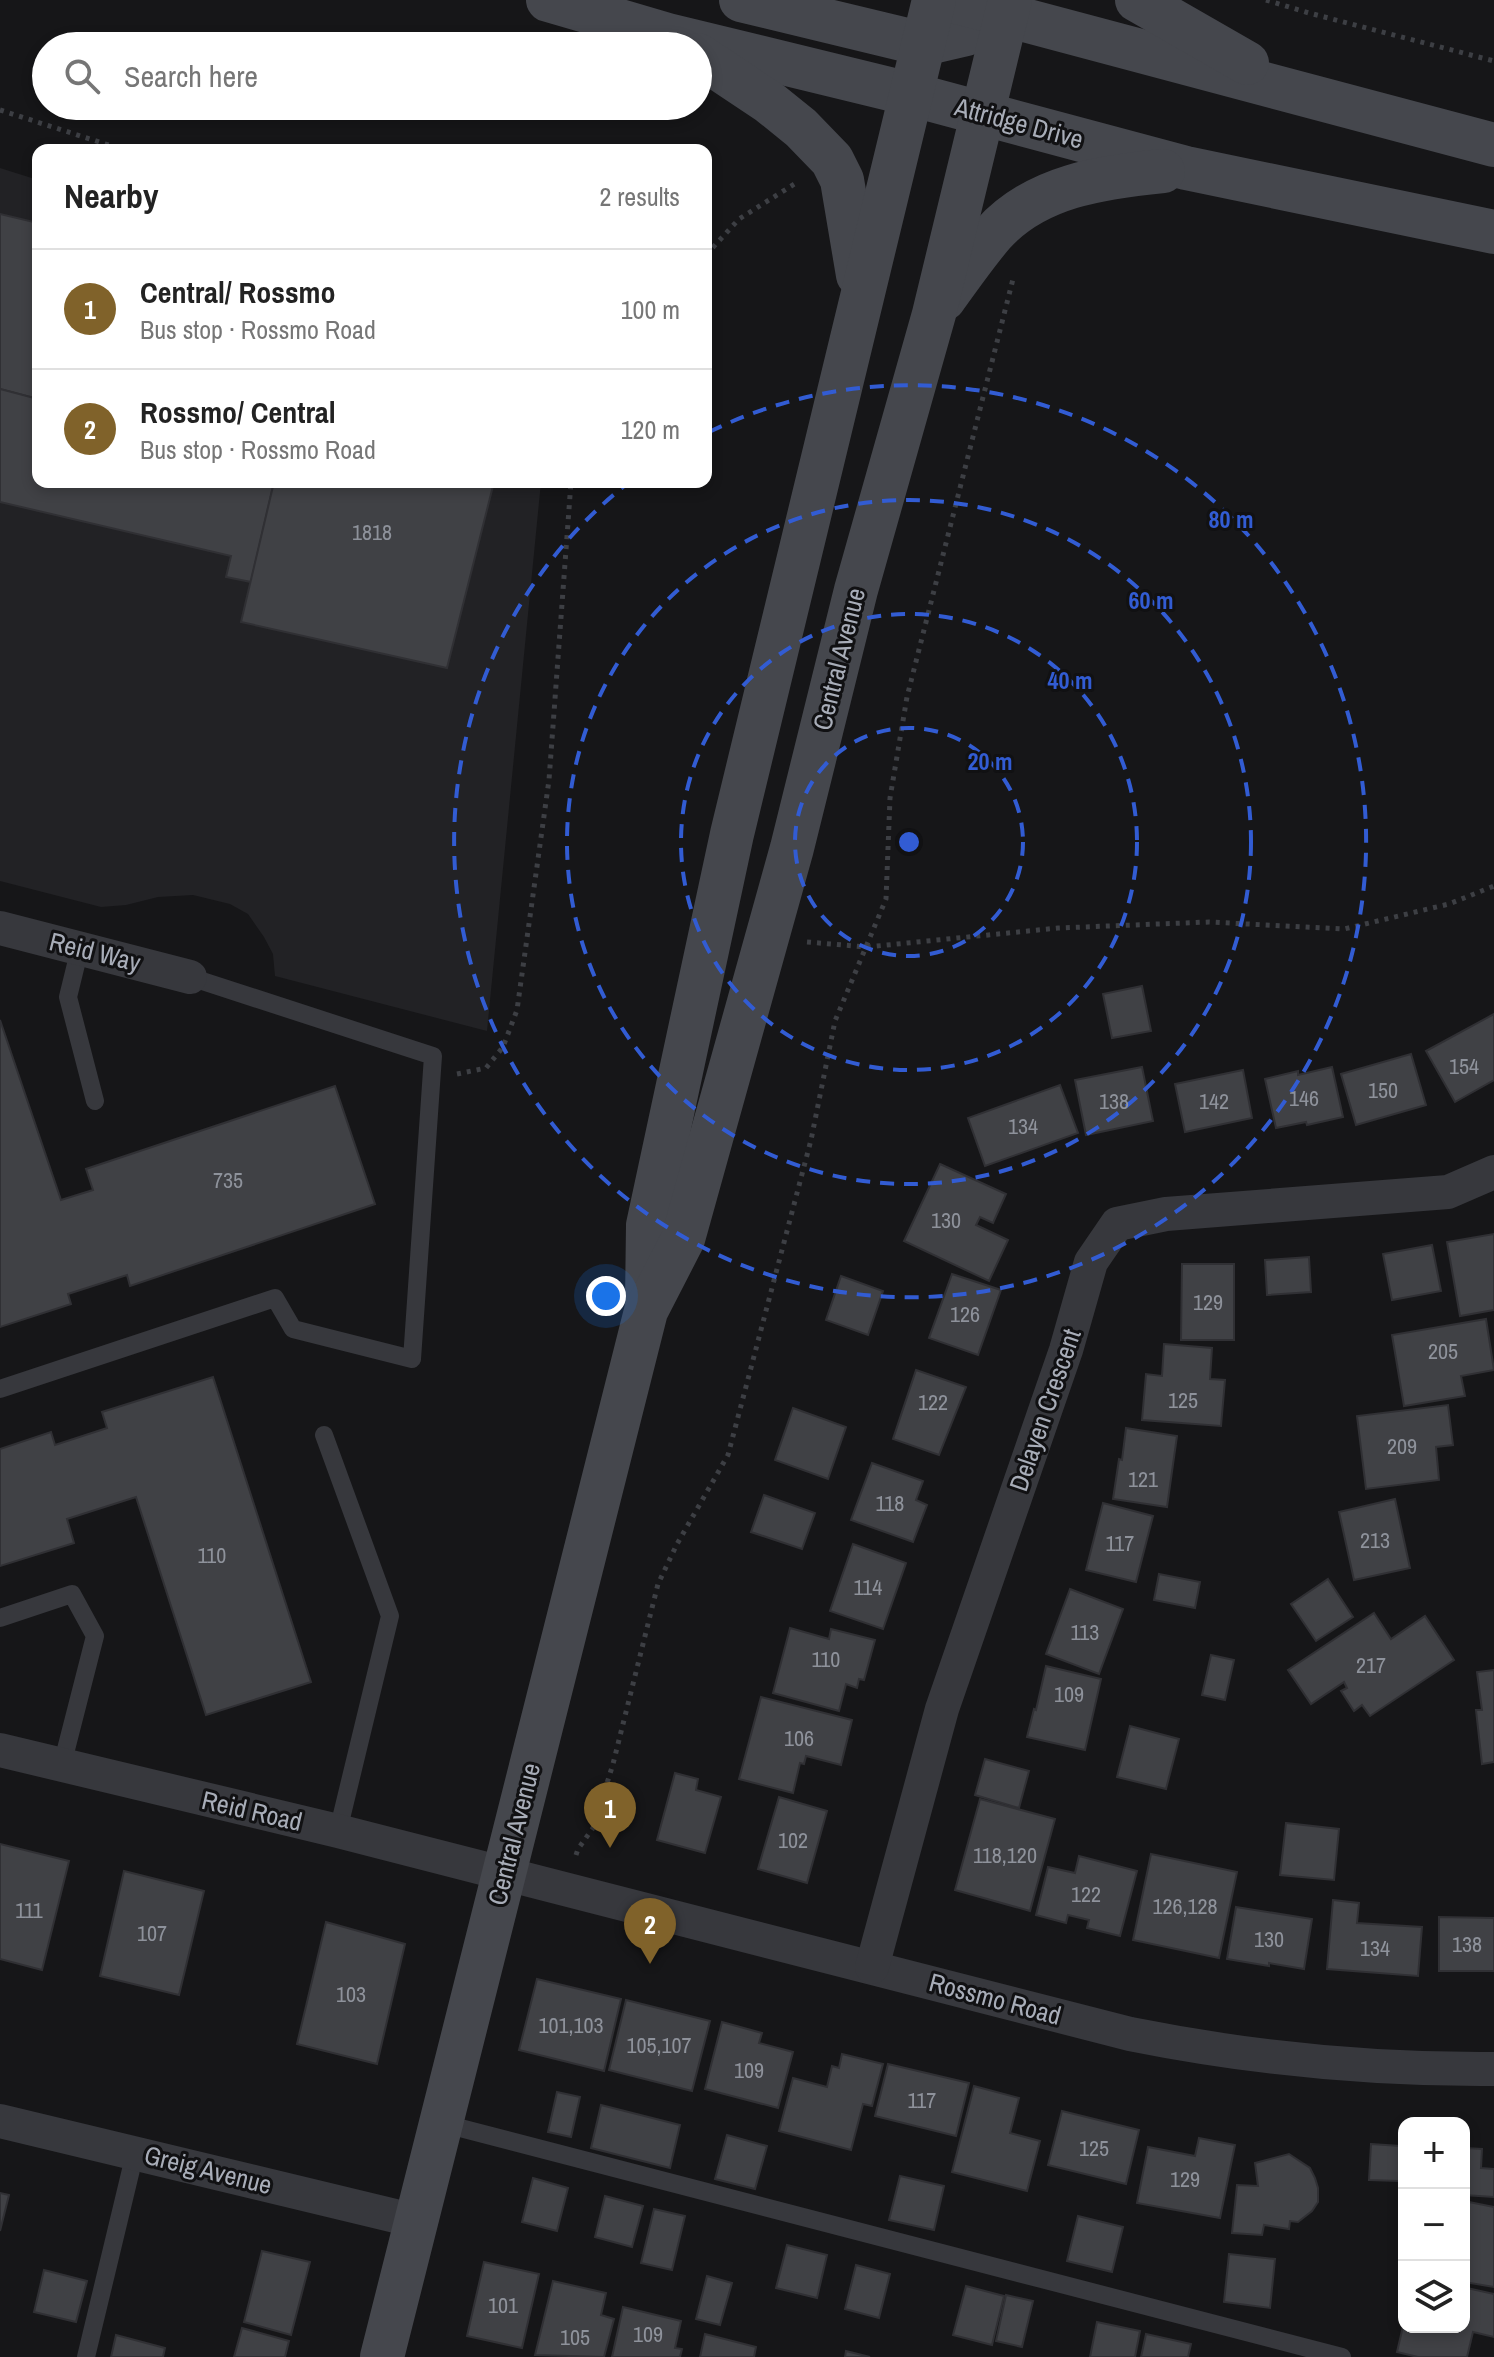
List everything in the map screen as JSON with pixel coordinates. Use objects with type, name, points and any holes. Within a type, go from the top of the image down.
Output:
[{"type":"main road","name":"Attridge Drive","points":[[548,0],[645,32]]},
{"type":"main road","points":[[741,0],[923,44],[966,34],[1008,7]]},
{"type":"main road","name":"Central Avenue","points":[[382,2357],[646,1311],[648,1225],[732,834],[934,0]]},
{"type":"main road","points":[[949,0],[1008,7],[1049,28],[1494,145]]},
{"type":"main road","points":[[1137,0],[1302,93]]},
{"type":"main road","name":"Central Avenue","points":[[646,1311],[683,1239],[792,848],[856,590],[934,314],[1008,7]]},
{"type":"main road","name":"Attridge Drive","points":[[712,51],[910,94],[1186,168],[1494,232]]},
{"type":"main road","points":[[712,64],[770,103],[801,128],[832,160],[842,180],[861,295]]},
{"type":"main road","points":[[934,314],[994,232],[1031,203],[1073,185],[1099,179],[1186,168]]},
{"type":"street","name":"Reid Way","points":[[0,928],[190,977]]},
{"type":"street","name":"Delayen Crescent","points":[[872,1967],[942,1709],[1066,1350],[1091,1262],[1117,1224],[1166,1214],[1448,1192],[1494,1172]]},
{"type":"street","name":"Reid Road","points":[[0,1750],[338,1831],[504,1875]]},
{"type":"street","name":"Rossmo Road","points":[[504,1875],[1130,2034],[1204,2049],[1365,2066],[1494,2069]]},
{"type":"street","name":"Greig Avenue","points":[[0,2121],[416,2221]]},
{"type":"lane","points":[[80,948],[68,997],[95,1101]]},
{"type":"lane","points":[[0,1389],[275,1298],[293,1329],[412,1359],[433,1056],[190,977]]},
{"type":"lane","points":[[324,1435],[390,1616],[338,1831]]},
{"type":"lane","points":[[0,1618],[72,1594],[95,1636],[62,1765]]},
{"type":"lane","points":[[441,2123],[1342,2357]]},
{"type":"lane","points":[[86,2357],[135,2153]]},
{"type":"path","points":[[1266,0],[1494,61]]},
{"type":"path","points":[[0,110],[105,144]]},
{"type":"path","points":[[712,248],[739,219],[832,160]]},
{"type":"path","points":[[568,1891],[578,1849],[593,1828],[613,1764],[658,1584],[728,1455],[811,1140],[835,1021],[886,899],[890,798],[907,697],[1015,271]]},
{"type":"path","points":[[432,1080],[486,1068],[503,1047],[517,1010],[549,780],[571,488]]},
{"type":"path","points":[[766,939],[867,947],[1073,927],[1209,922],[1344,929],[1449,904],[1494,886]]},
{"type":"shaded area","points":[[0,168],[32,178],[32,488],[540,488],[487,1031],[275,976],[273,954],[264,937],[248,914],[230,904],[193,895],[158,897],[101,907],[0,881]]},
{"type":"building","points":[[0,214],[32,222],[32,397],[0,389]]},
{"type":"building","points":[[0,389],[32,397],[32,488],[273,488],[251,582],[226,577],[231,556],[0,502]]},
{"type":"building","points":[[273,488],[492,488],[447,668],[241,622]]},
{"type":"building","points":[[1142,986],[1151,1031],[1112,1038],[1103,994]]},
{"type":"building","points":[[1494,1014],[1494,1080],[1455,1102],[1426,1051]]},
{"type":"building","points":[[0,1020],[61,1200],[93,1190],[86,1169],[335,1086],[375,1204],[130,1286],[127,1275],[68,1294],[71,1304],[0,1327]]},
{"type":"building","points":[[1411,1054],[1426,1105],[1356,1125],[1341,1074]]},
{"type":"building","points":[[1142,1067],[1153,1121],[1086,1135],[1075,1080]]},
{"type":"building","points":[[1332,1067],[1343,1117],[1276,1128],[1265,1079]]},
{"type":"building","points":[[1243,1070],[1252,1118],[1185,1132],[1175,1084]]},
{"type":"building","points":[[1060,1085],[1078,1133],[985,1166],[968,1118]]},
{"type":"building","points":[[940,1164],[1006,1194],[993,1223],[980,1217],[976,1225],[1008,1240],[989,1281],[904,1241]]},
{"type":"building","points":[[1494,1234],[1494,1310],[1460,1316],[1447,1242]]},
{"type":"building","points":[[1432,1245],[1441,1291],[1392,1300],[1383,1254]]},
{"type":"building","points":[[1309,1257],[1311,1292],[1267,1295],[1265,1260]]},
{"type":"building","points":[[1182,1264],[1234,1264],[1234,1340],[1181,1340]]},
{"type":"building","points":[[952,1274],[1001,1290],[978,1355],[929,1338]]},
{"type":"building","points":[[841,1276],[883,1291],[868,1335],[826,1320]]},
{"type":"building","points":[[1486,1319],[1494,1370],[1461,1376],[1465,1396],[1404,1406],[1392,1335]]},
{"type":"building","points":[[1164,1344],[1212,1348],[1210,1379],[1225,1380],[1221,1426],[1142,1420],[1146,1374],[1162,1376]]},
{"type":"building","points":[[916,1370],[966,1387],[939,1455],[893,1439]]},
{"type":"building","points":[[213,1377],[311,1682],[206,1715],[136,1497],[67,1519],[74,1543],[0,1566],[0,1449],[51,1432],[55,1445],[107,1428],[102,1412]]},
{"type":"building","points":[[1448,1405],[1453,1445],[1436,1447],[1439,1480],[1366,1489],[1357,1416]]},
{"type":"building","points":[[793,1408],[846,1427],[828,1479],[775,1460]]},
{"type":"building","points":[[1126,1428],[1177,1436],[1167,1507],[1113,1499]]},
{"type":"building","points":[[872,1463],[923,1481],[916,1500],[927,1505],[913,1542],[851,1520]]},
{"type":"building","points":[[764,1495],[815,1513],[802,1549],[751,1532]]},
{"type":"building","points":[[1395,1499],[1410,1568],[1354,1580],[1339,1512]]},
{"type":"building","points":[[1103,1503],[1153,1516],[1136,1582],[1086,1570]]},
{"type":"building","points":[[853,1544],[906,1563],[883,1629],[830,1611]]},
{"type":"building","points":[[1159,1574],[1200,1582],[1195,1608],[1154,1600]]},
{"type":"building","points":[[1328,1579],[1353,1617],[1316,1641],[1291,1604]]},
{"type":"building","points":[[1070,1589],[1123,1609],[1099,1674],[1046,1654]]},
{"type":"building","points":[[1374,1613],[1391,1639],[1425,1616],[1454,1660],[1370,1716],[1362,1705],[1354,1711],[1341,1691],[1347,1688],[1344,1682],[1311,1704],[1288,1670]]},
{"type":"building","points":[[790,1628],[829,1639],[831,1629],[875,1640],[864,1680],[859,1679],[857,1688],[846,1684],[839,1711],[773,1693]]},
{"type":"building","points":[[1211,1655],[1234,1660],[1225,1700],[1202,1695]]},
{"type":"building","points":[[1046,1666],[1101,1679],[1085,1750],[1027,1737]]},
{"type":"building","points":[[1494,1670],[1494,1762],[1482,1764],[1476,1710],[1482,1710],[1477,1672]]},
{"type":"building","points":[[761,1697],[852,1720],[841,1765],[806,1756],[804,1764],[800,1763],[793,1793],[739,1779]]},
{"type":"building","points":[[1130,1726],[1179,1739],[1166,1789],[1117,1777]]},
{"type":"building","points":[[985,1759],[1029,1771],[1019,1808],[975,1795]]},
{"type":"building","points":[[675,1773],[698,1779],[696,1790],[721,1797],[705,1853],[657,1840]]},
{"type":"building","points":[[779,1797],[827,1811],[807,1883],[758,1869]]},
{"type":"building","points":[[980,1799],[1055,1819],[1030,1911],[955,1890]]},
{"type":"building","points":[[1286,1823],[1339,1829],[1334,1880],[1280,1875]]},
{"type":"building","points":[[0,1844],[69,1861],[42,1970],[0,1959]]},
{"type":"building","points":[[1151,1854],[1237,1872],[1219,1958],[1133,1940]]},
{"type":"building","points":[[1079,1856],[1137,1871],[1120,1936],[1087,1928],[1089,1920],[1068,1915],[1066,1923],[1036,1915],[1048,1867],[1075,1873]]},
{"type":"building","points":[[124,1871],[204,1891],[179,1995],[100,1976]]},
{"type":"building","points":[[1333,1900],[1359,1903],[1357,1923],[1422,1927],[1418,1976],[1327,1969]]},
{"type":"building","points":[[1236,1907],[1312,1919],[1304,1969],[1227,1959]]},
{"type":"building","points":[[1439,1917],[1494,1918],[1494,1971],[1439,1971]]},
{"type":"building","points":[[326,1922],[405,1944],[377,2064],[297,2044]]},
{"type":"building","points":[[537,1979],[621,1999],[604,2071],[519,2050]]},
{"type":"building","points":[[626,2000],[710,2021],[692,2091],[609,2070]]},
{"type":"building","points":[[722,2022],[762,2033],[759,2043],[793,2052],[778,2108],[705,2089]]},
{"type":"building","points":[[842,2054],[883,2064],[872,2106],[863,2104],[851,2150],[779,2131],[793,2078],[827,2087],[832,2066],[839,2068]]},
{"type":"building","points":[[888,2064],[969,2083],[956,2136],[875,2116]]},
{"type":"building","points":[[974,2086],[1019,2098],[1010,2133],[1040,2141],[1027,2191],[952,2172]]},
{"type":"building","points":[[557,2092],[580,2097],[571,2137],[548,2132]]},
{"type":"building","points":[[601,2105],[680,2125],[670,2168],[591,2148]]},
{"type":"building","points":[[1062,2111],[1139,2130],[1126,2184],[1048,2165]]},
{"type":"building","points":[[727,2135],[767,2146],[755,2189],[715,2179]]},
{"type":"building","points":[[1199,2138],[1235,2145],[1220,2218],[1137,2203],[1148,2147],[1195,2156]]},
{"type":"building","points":[[1371,2144],[1398,2146],[1398,2181],[1369,2180]]},
{"type":"building","points":[[1470,2148],[1482,2149],[1481,2168],[1494,2169],[1494,2197],[1470,2195]]},
{"type":"building","points":[[1289,2154],[1310,2168],[1315,2178],[1318,2202],[1312,2211],[1298,2222],[1290,2221],[1289,2229],[1264,2225],[1262,2235],[1232,2233],[1237,2185],[1258,2186],[1255,2163]]},
{"type":"building","points":[[900,2176],[944,2186],[934,2230],[889,2220]]},
{"type":"building","points":[[533,2178],[568,2188],[557,2231],[522,2222]]},
{"type":"building","points":[[0,2193],[9,2195],[0,2231]]},
{"type":"building","points":[[605,2196],[643,2206],[632,2247],[595,2237]]},
{"type":"building","points":[[1470,2202],[1494,2207],[1494,2287],[1470,2283]]},
{"type":"building","points":[[654,2209],[685,2216],[672,2270],[641,2263]]},
{"type":"building","points":[[1078,2216],[1123,2227],[1112,2272],[1067,2261]]},
{"type":"building","points":[[787,2245],[827,2255],[817,2298],[776,2288]]},
{"type":"building","points":[[262,2251],[310,2262],[291,2335],[244,2322]]},
{"type":"building","points":[[1229,2254],[1275,2259],[1270,2308],[1224,2302]]},
{"type":"building","points":[[484,2262],[539,2274],[522,2348],[467,2336]]},
{"type":"building","points":[[856,2265],[890,2274],[879,2318],[845,2309]]},
{"type":"building","points":[[44,2270],[87,2281],[76,2322],[34,2312]]},
{"type":"building","points":[[707,2276],[732,2283],[720,2325],[696,2319]]},
{"type":"building","points":[[553,2281],[606,2293],[601,2315],[614,2319],[604,2357],[535,2355]]},
{"type":"building","points":[[966,2286],[1004,2296],[992,2345],[953,2335]]},
{"type":"building","points":[[1470,2289],[1494,2294],[1494,2337],[1473,2332],[1467,2357],[1418,2357],[1397,2352],[1401,2333],[1470,2333]]},
{"type":"building","points":[[1006,2295],[1033,2301],[1022,2347],[996,2341]]},
{"type":"building","points":[[623,2307],[681,2321],[675,2348],[682,2349],[680,2357],[612,2357]]},
{"type":"building","points":[[1097,2322],[1140,2331],[1135,2357],[1090,2357]]},
{"type":"building","points":[[242,2328],[289,2341],[285,2357],[234,2357]]},
{"type":"building","points":[[705,2334],[756,2347],[754,2357],[700,2357]]},
{"type":"building","points":[[1146,2334],[1191,2344],[1188,2357],[1141,2357]]},
{"type":"building","points":[[116,2335],[165,2348],[163,2357],[111,2357]]},
{"type":"building","points":[[846,2351],[870,2357],[845,2357]]},
{"type":"place","name":"Central/ Rossmo","points":[[610,1848]]},
{"type":"place","name":"Rossmo/ Central","points":[[650,1964]]}]
